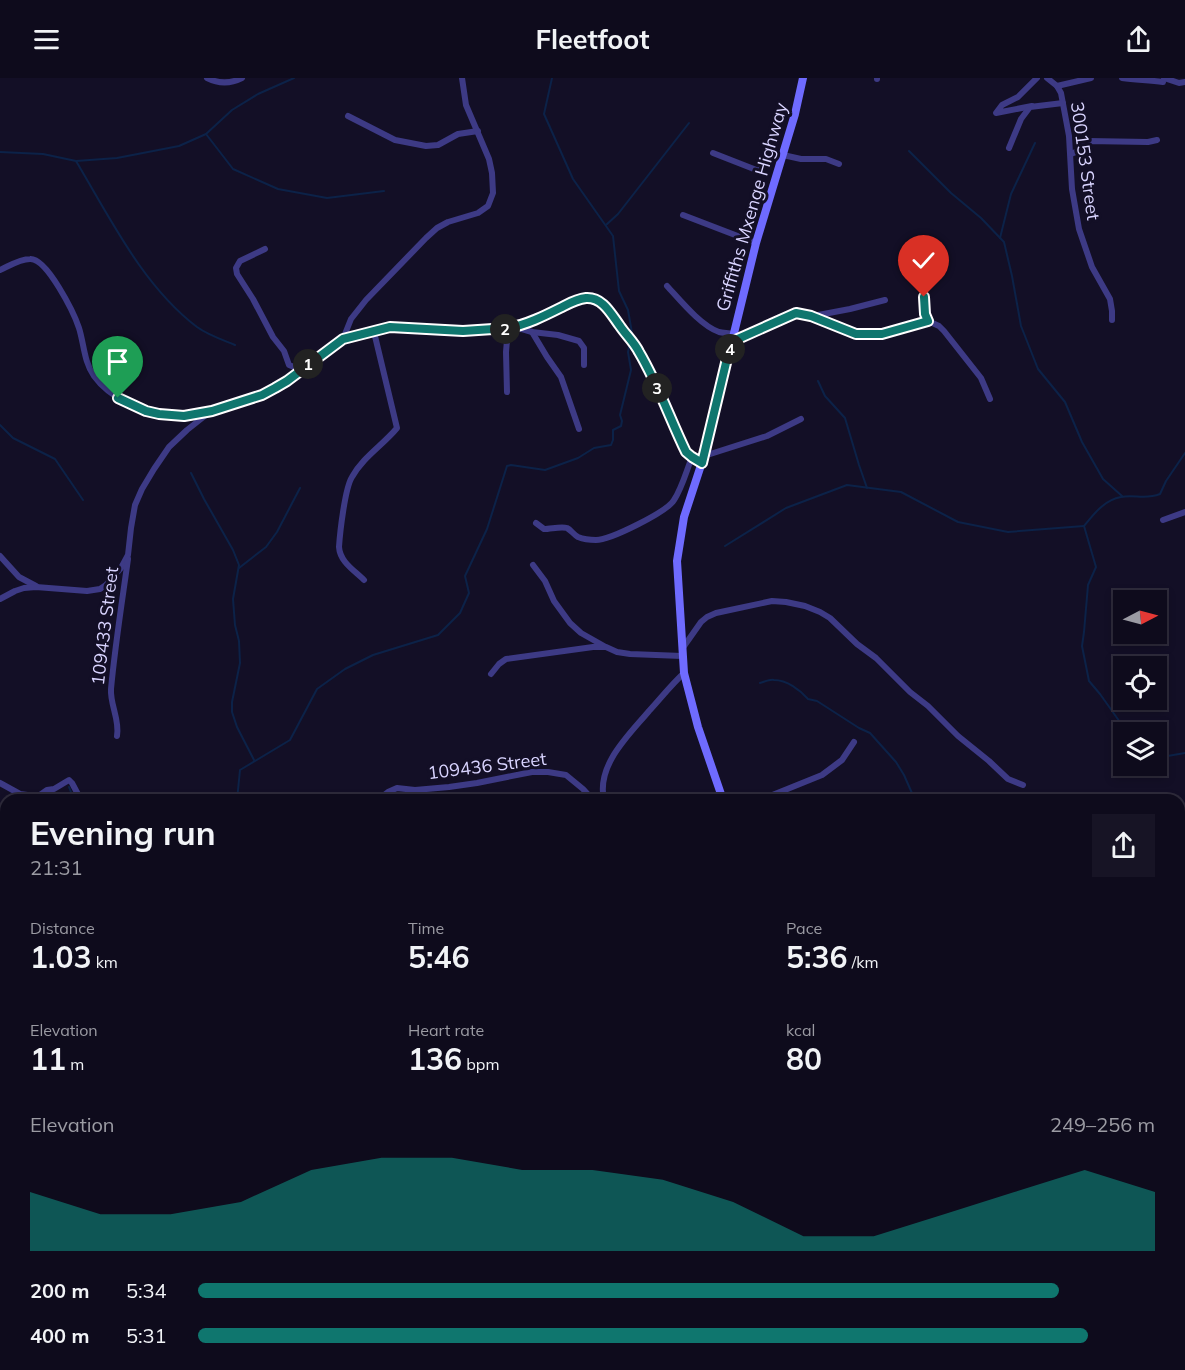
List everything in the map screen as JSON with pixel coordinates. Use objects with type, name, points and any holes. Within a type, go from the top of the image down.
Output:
[{"type":"street","points":[[207,78],[221,83],[235,82],[242,78]]},
{"type":"street","points":[[343,339],[351,319],[366,300],[426,238],[448,222],[477,213],[488,206],[493,193],[492,173],[489,159],[466,105],[462,78]]},
{"type":"street","name":"Griffiths Mxenge Highway","points":[[721,794],[698,727],[684,673],[677,561],[684,517],[703,459],[756,243],[795,114],[803,78]]},
{"type":"street","points":[[1037,78],[1018,97],[1002,105],[996,113],[1063,102]]},
{"type":"street","name":"300153 Street","points":[[1047,78],[1057,86],[1061,93],[1071,154],[1072,189],[1079,228],[1092,267],[1110,300],[1112,320]]},
{"type":"street","points":[[1057,86],[1091,78]]},
{"type":"street","points":[[1122,78],[1185,82]]},
{"type":"street","points":[[1009,148],[1027,109],[1032,106]]},
{"type":"street","points":[[348,116],[395,140],[426,146],[438,145],[458,134],[478,131]]},
{"type":"street","points":[[1071,154],[1078,151],[1088,141],[1157,140]]},
{"type":"street","points":[[713,153],[759,171],[768,161],[783,155],[801,159],[826,159],[839,164]]},
{"type":"street","points":[[683,215],[756,243]]},
{"type":"street","points":[[265,249],[240,261],[236,268],[237,274],[273,337],[284,351],[289,365],[297,366],[323,353]]},
{"type":"street","points":[[0,270],[28,259],[33,259],[43,265],[53,276],[78,325],[89,369],[95,378],[106,390],[118,398],[146,411],[159,414],[184,416],[212,411],[262,395],[287,381],[343,339],[390,327],[463,331],[512,328],[558,335],[579,341],[584,348],[584,365]]},
{"type":"street","points":[[924,269],[928,321]]},
{"type":"street","points":[[667,286],[709,327],[732,338],[796,313],[811,316],[856,334],[882,334],[928,321],[944,331],[976,371],[990,399]]},
{"type":"street","points":[[512,328],[574,300],[592,299],[602,303],[631,338],[686,452],[692,457],[703,459],[767,436],[801,419]]},
{"type":"street","points":[[811,316],[885,300]]},
{"type":"street","points":[[507,392],[505,359],[512,328]]},
{"type":"street","points":[[364,580],[339,552],[347,492],[351,477],[397,428],[374,332]]},
{"type":"street","points":[[532,332],[561,377],[579,429]]},
{"type":"street","name":"109433 Street","points":[[117,736],[118,728],[111,692],[135,505],[142,489],[169,447],[212,411]]},
{"type":"street","points":[[536,523],[544,529],[564,527],[577,537],[596,540],[613,536],[662,512],[674,501],[692,457]]},
{"type":"street","points":[[1163,520],[1185,512]]},
{"type":"street","points":[[0,599],[15,591],[36,587],[78,591],[100,589],[113,577],[128,555]]},
{"type":"street","points":[[0,556],[19,577],[36,587]]},
{"type":"street","points":[[533,566],[545,581],[554,601],[576,630],[617,652],[682,653],[701,622],[707,617],[772,601],[805,606],[820,612],[876,658],[958,736],[1008,779],[1023,785]]},
{"type":"street","points":[[491,675],[506,659],[585,647],[606,647]]},
{"type":"street","points":[[603,794],[604,778],[617,748],[684,673]]},
{"type":"street","points":[[775,794],[822,775],[842,760],[854,742]]},
{"type":"street","name":"109436 Street","points":[[386,794],[397,788],[414,790],[449,788],[532,772],[548,772],[566,775],[588,794]]},
{"type":"street","points":[[47,794],[69,780],[78,794]]},
{"type":"street","points":[[0,783],[20,794]]},
{"type":"waterway","points":[[0,152],[43,154],[76,161],[117,158],[179,146],[206,134],[232,110],[258,94],[294,78]]},
{"type":"waterway","points":[[238,794],[240,770],[290,740],[317,689],[345,669],[373,655],[438,635],[460,613],[469,593],[465,576],[487,529],[507,466],[545,470],[578,458],[594,448],[611,445],[613,430],[621,426],[620,415],[631,370],[628,352],[632,333],[628,310],[619,291],[613,236],[573,179],[544,114],[552,78]]},
{"type":"waterway","points":[[606,225],[618,214],[689,123]]},
{"type":"waterway","points":[[206,134],[233,169],[278,189],[327,198],[384,191]]},
{"type":"waterway","points":[[1000,238],[1011,194],[1035,143]]},
{"type":"waterway","points":[[909,151],[1004,242],[1021,326],[1038,369],[1065,402],[1082,442],[1103,479],[1122,496]]},
{"type":"waterway","points":[[76,161],[129,250],[160,292],[197,327],[235,345]]},
{"type":"waterway","points":[[818,381],[825,396],[845,418],[867,488]]},
{"type":"waterway","points":[[0,425],[13,438],[55,459],[83,500]]},
{"type":"waterway","points":[[1120,722],[1089,681],[1082,646],[1088,585],[1096,567],[1084,526],[1109,501],[1126,496],[1149,497],[1160,494],[1185,453]]},
{"type":"waterway","points":[[191,473],[239,565],[233,599],[240,663],[232,712],[254,760]]},
{"type":"waterway","points":[[725,546],[786,508],[847,485],[901,492],[958,522],[1008,532],[1084,526]]},
{"type":"waterway","points":[[239,568],[266,547],[277,532],[300,488]]},
{"type":"waterway","points":[[760,683],[779,680],[788,684],[808,699],[817,701],[870,733],[896,762],[912,794]]},
{"type":"waterway","points":[[1167,756],[1185,753]]},
{"type":"waterway","points":[[69,787],[72,794]]},
{"type":"route","points":[[118,398],[146,411],[169,416],[212,411],[262,395],[275,388],[343,339],[390,327],[463,331],[515,327],[574,300],[586,298],[602,303],[631,338],[649,370],[686,452],[702,463],[731,342],[796,313],[811,316],[856,334],[882,334],[928,321],[925,314],[924,297]]}]
